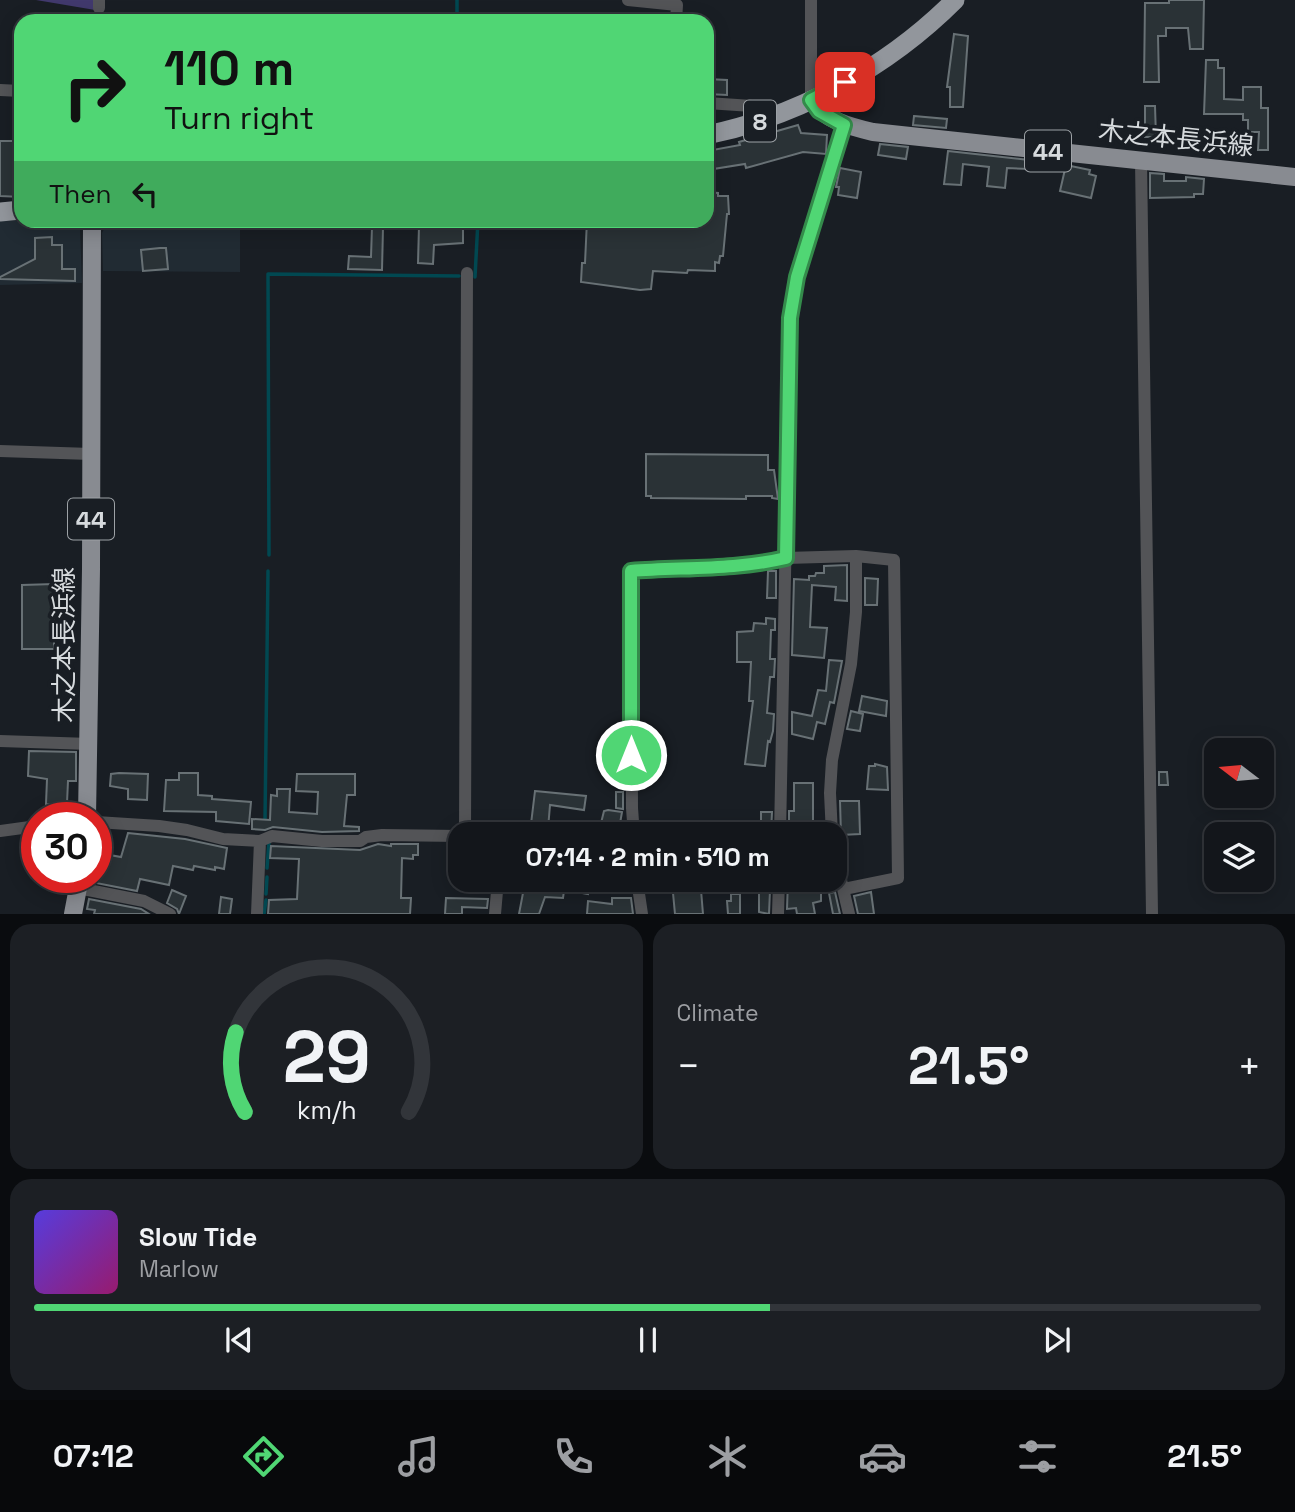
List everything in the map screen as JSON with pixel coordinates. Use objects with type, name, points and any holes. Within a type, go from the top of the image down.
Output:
[{"type":"highway","name":"8","points":[[714,133],[769,118],[811,100],[883,60],[953,1]]},
{"type":"main road","name":"木之本長浜線","points":[[811,100],[819,111],[844,125],[873,132],[1295,177]]},
{"type":"main road","name":"木之本長浜線","points":[[88,802],[92,228]]},
{"type":"main road","points":[[74,914],[77,893]]},
{"type":"street","points":[[628,0],[677,5],[676,14]]},
{"type":"street","points":[[811,0],[811,100]]},
{"type":"street","points":[[714,103],[764,108],[769,118]]},
{"type":"street","points":[[780,822],[790,318],[797,277],[844,125]]},
{"type":"street","points":[[1141,161],[1152,914]]},
{"type":"street","points":[[464,822],[467,273]]},
{"type":"street","points":[[0,451],[91,454]]},
{"type":"street","points":[[832,822],[832,760],[851,664],[856,612],[856,556]]},
{"type":"street","points":[[633,822],[631,571],[717,568],[786,558],[856,556],[894,560],[898,878],[847,888]]},
{"type":"street","points":[[0,741],[90,744]]},
{"type":"street","points":[[112,823],[159,826],[223,839],[260,841],[272,836],[321,841],[360,841],[366,836],[448,835]]},
{"type":"street","points":[[0,831],[21,828]]},
{"type":"street","points":[[257,914],[260,841]]},
{"type":"street","points":[[112,892],[144,901],[170,914]]},
{"type":"street","points":[[495,914],[497,892]]},
{"type":"street","points":[[639,892],[642,914]]},
{"type":"street","points":[[778,914],[779,892]]},
{"type":"street","points":[[845,892],[849,914]]},
{"type":"shaded area","points":[[36,0],[96,0],[95,10]]},
{"type":"shaded area","points":[[14,220],[14,228],[80,228],[82,283],[0,285],[0,221]]},
{"type":"shaded area","points":[[104,228],[240,228],[240,272],[103,271],[102,233]]},
{"type":"building","points":[[1169,0],[1204,0],[1203,49],[1190,49],[1188,28],[1166,28],[1166,36],[1158,36],[1159,82],[1144,82],[1145,3],[1169,3]]},
{"type":"building","points":[[954,34],[968,36],[963,107],[950,107],[950,87],[947,87]]},
{"type":"building","points":[[1206,60],[1218,60],[1218,68],[1224,68],[1224,99],[1243,100],[1243,87],[1261,87],[1261,108],[1268,108],[1268,150],[1258,150],[1259,132],[1248,132],[1248,120],[1243,120],[1243,114],[1204,114]]},
{"type":"building","points":[[714,79],[727,80],[727,95],[714,94]]},
{"type":"building","points":[[1145,106],[1155,106],[1156,137],[1145,137]]},
{"type":"building","points":[[914,116],[947,119],[946,128],[913,125]]},
{"type":"building","points":[[798,125],[801,133],[827,135],[826,154],[803,152],[746,168],[745,164],[714,169],[714,150],[740,145],[739,142]]},
{"type":"building","points":[[0,141],[14,141],[14,197],[0,196]]},
{"type":"building","points":[[880,144],[908,147],[906,159],[878,155]]},
{"type":"building","points":[[948,151],[1029,160],[1029,169],[1007,168],[1005,188],[987,186],[989,167],[963,164],[961,185],[944,184]]},
{"type":"building","points":[[1066,165],[1090,170],[1089,174],[1096,176],[1091,198],[1060,191]]},
{"type":"building","points":[[840,168],[861,172],[857,198],[838,195],[839,187],[836,187]]},
{"type":"building","points":[[1150,173],[1164,174],[1164,181],[1186,181],[1186,177],[1204,179],[1203,194],[1194,194],[1194,197],[1150,198]]},
{"type":"building","points":[[714,193],[718,193],[718,196],[728,196],[729,214],[723,256],[720,256],[719,263],[715,262],[715,271],[653,271],[651,289],[640,290],[581,282],[582,263],[585,263],[587,228],[714,228]]},
{"type":"building","points":[[372,228],[383,228],[382,270],[348,269],[349,256],[371,257]]},
{"type":"building","points":[[419,228],[463,228],[463,243],[434,245],[433,264],[418,263]]},
{"type":"building","points":[[52,237],[52,245],[62,245],[62,269],[75,269],[75,281],[0,279],[35,259],[35,238]]},
{"type":"building","points":[[166,248],[168,269],[143,271],[141,250]]},
{"type":"building","points":[[646,454],[768,455],[768,470],[774,470],[778,499],[772,496],[746,496],[746,499],[651,498],[646,496]]},
{"type":"building","points":[[847,565],[847,601],[835,600],[836,587],[812,585],[810,627],[827,628],[824,658],[792,655],[794,579],[809,580],[809,576],[824,573],[824,566]]},
{"type":"building","points":[[768,571],[776,571],[776,598],[767,598]]},
{"type":"building","points":[[865,578],[878,579],[877,605],[865,605]]},
{"type":"building","points":[[54,584],[54,649],[22,649],[22,585]]},
{"type":"building","points":[[766,618],[775,619],[775,630],[771,630],[770,659],[775,659],[774,677],[770,677],[767,713],[774,714],[773,731],[770,742],[768,741],[765,766],[745,764],[753,701],[749,701],[751,662],[737,662],[737,632],[753,631],[754,623],[766,624]]},
{"type":"building","points":[[829,660],[842,661],[834,703],[830,702],[825,724],[817,722],[813,739],[792,734],[792,712],[812,716],[818,690],[826,691]]},
{"type":"building","points":[[862,696],[887,701],[886,716],[859,711]]},
{"type":"building","points":[[851,711],[863,714],[860,731],[847,729]]},
{"type":"building","points":[[29,751],[76,752],[76,781],[68,781],[67,802],[46,802],[47,779],[28,776]]},
{"type":"building","points":[[875,764],[887,767],[888,790],[867,789],[869,766]]},
{"type":"building","points":[[1159,772],[1167,772],[1168,785],[1159,785]]},
{"type":"building","points":[[179,773],[198,773],[198,795],[212,796],[212,799],[251,802],[249,824],[216,821],[216,812],[164,811],[166,780],[179,780]]},
{"type":"building","points":[[111,774],[148,774],[147,800],[128,799],[128,789],[110,786]]},
{"type":"building","points":[[297,774],[355,774],[355,795],[347,795],[344,826],[359,827],[359,831],[322,832],[273,827],[265,830],[252,829],[252,819],[270,820],[271,795],[277,796],[277,789],[290,789],[289,812],[317,814],[318,792],[296,791]]},
{"type":"building","points":[[794,783],[813,783],[813,822],[789,822],[789,811],[794,811]]},
{"type":"building","points":[[535,791],[586,796],[584,810],[550,805],[549,822],[531,822]]},
{"type":"building","points":[[616,792],[623,792],[623,809],[616,808]]},
{"type":"building","points":[[840,801],[859,801],[860,834],[847,835],[847,822],[841,822]]},
{"type":"building","points":[[604,811],[622,812],[620,822],[601,822]]},
{"type":"building","points":[[761,812],[772,812],[772,822],[761,822]]},
{"type":"building","points":[[128,833],[185,839],[227,848],[224,869],[194,866],[193,870],[173,866],[169,885],[140,879],[137,891],[112,886],[112,855],[121,857]]},
{"type":"building","points":[[378,844],[418,844],[418,855],[413,855],[413,859],[402,858],[401,898],[411,898],[410,914],[268,914],[269,900],[297,899],[299,859],[270,858],[271,846],[360,850]]},
{"type":"building","points":[[172,890],[186,896],[179,914],[177,909],[167,903]]},
{"type":"building","points":[[518,892],[564,892],[563,898],[545,897],[539,914],[519,914],[523,893]]},
{"type":"building","points":[[701,892],[703,914],[675,914],[673,893]]},
{"type":"building","points":[[759,892],[770,892],[769,914],[759,912]]},
{"type":"building","points":[[788,892],[821,892],[821,901],[813,903],[815,914],[797,914],[796,908],[787,909]]},
{"type":"building","points":[[835,892],[840,914],[833,914],[829,893]]},
{"type":"building","points":[[871,892],[874,914],[858,914],[854,896]]},
{"type":"building","points":[[731,894],[740,894],[740,914],[728,914],[727,901],[731,901]]},
{"type":"building","points":[[221,897],[232,899],[230,914],[219,914]]},
{"type":"building","points":[[446,898],[488,899],[487,908],[462,907],[462,914],[445,914]]},
{"type":"building","points":[[612,898],[631,898],[633,914],[587,914],[588,901],[612,904]]},
{"type":"building","points":[[89,899],[141,909],[149,914],[94,914],[95,910],[87,909]]},
{"type":"waterway","points":[[457,0],[457,14]]},
{"type":"waterway","points":[[475,277],[478,228]]},
{"type":"waterway","points":[[269,555],[268,274],[459,276]]},
{"type":"waterway","points":[[265,821],[268,571]]},
{"type":"waterway","points":[[267,868],[269,842]]},
{"type":"waterway","points":[[266,894],[267,877]]},
{"type":"waterway","points":[[264,914],[266,900]]},
{"type":"route","points":[[631,755],[631,571],[717,568],[786,558],[790,318],[797,277],[844,125],[819,111],[811,100],[845,82]]}]
